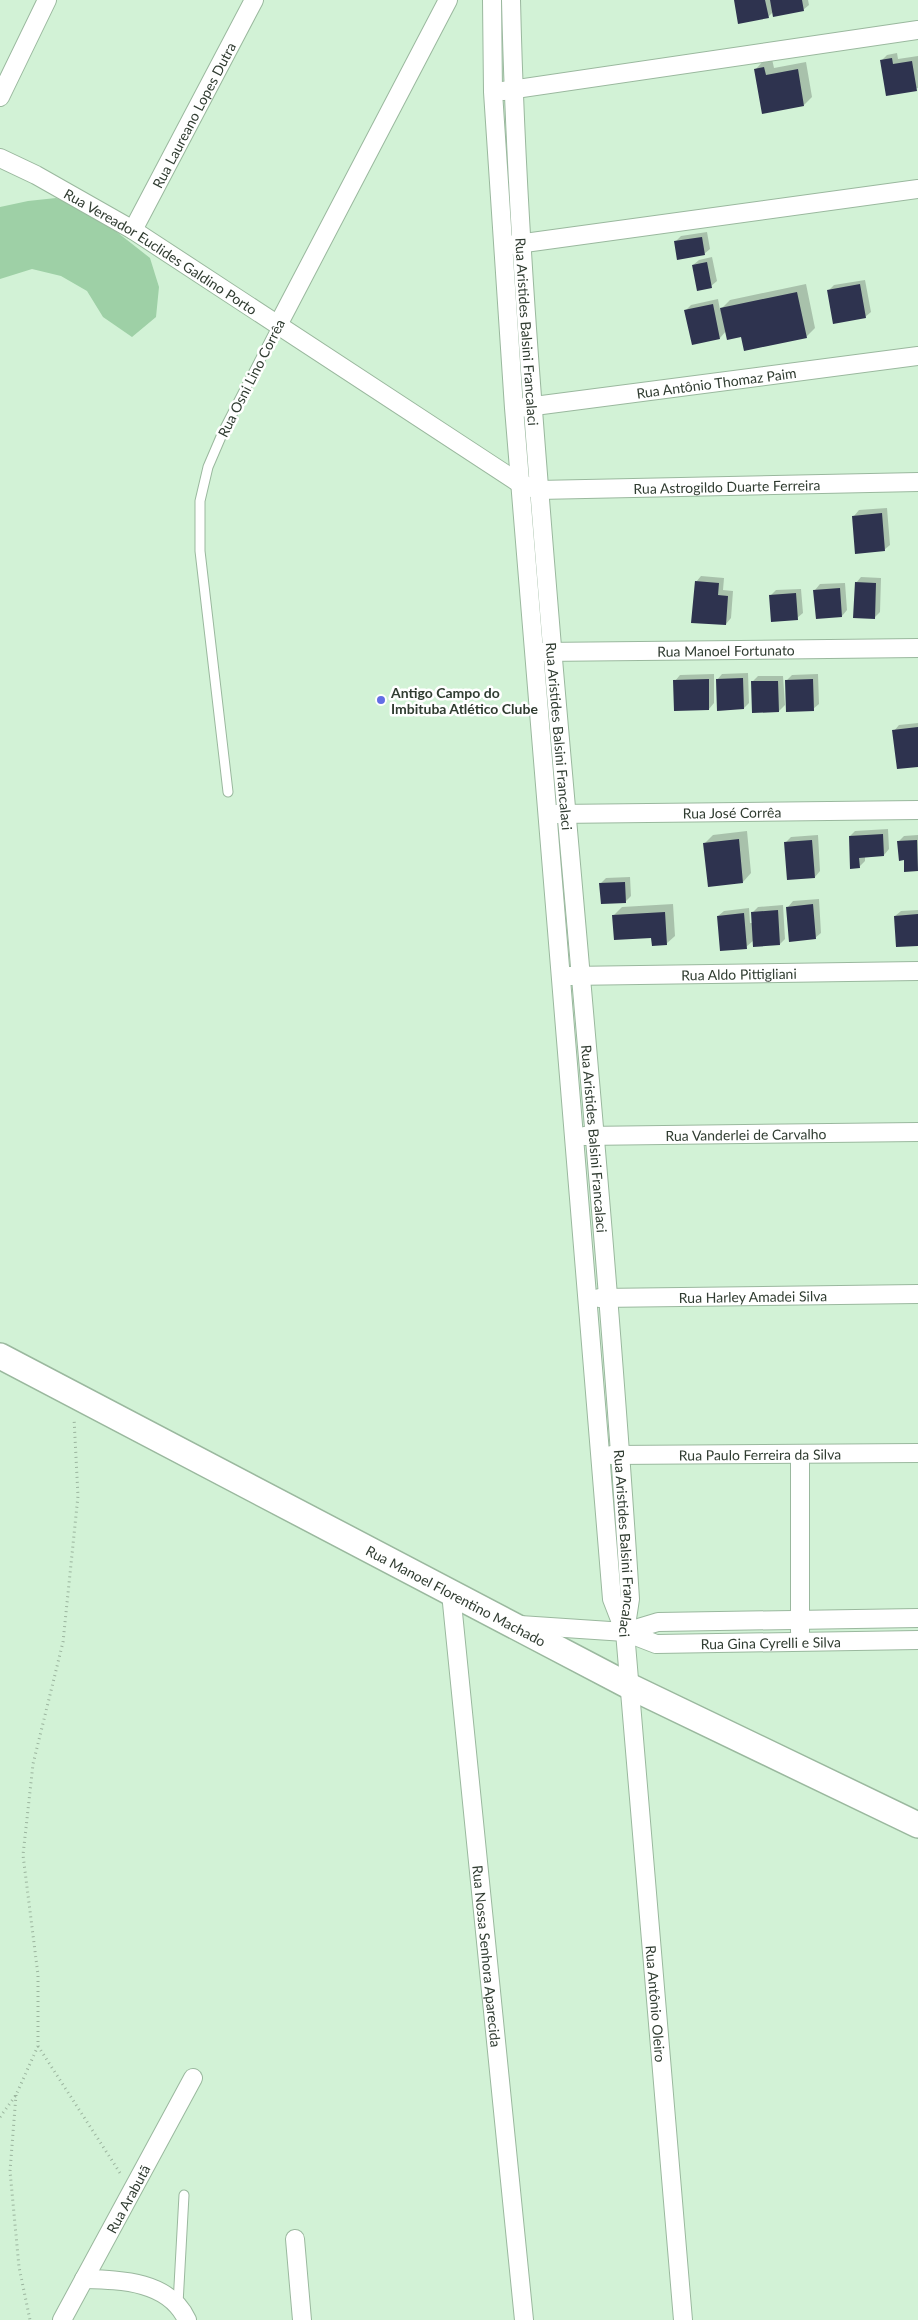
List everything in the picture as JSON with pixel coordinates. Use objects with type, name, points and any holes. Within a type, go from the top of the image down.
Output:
[{"type":"main road","name":"Rua Manoel Florentino Machado","points":[[0,1356],[629,1686],[918,1825]]},
{"type":"street","points":[[0,97],[47,0]]},
{"type":"street","name":"Rua Laureano Lopes Dutra","points":[[133,230],[254,0]]},
{"type":"street","name":"Rua Osni Lino Corrêa","points":[[278,326],[448,0]]},
{"type":"street","name":"Rua Aristides Balsini Francalaci","points":[[492,0],[493,92],[502,246],[522,407],[538,490],[609,1298],[630,1599],[625,1632]]},
{"type":"street","name":"Rua Aristides Balsini Francalaci","points":[[511,0],[513,89],[521,243],[522,407],[519,483],[612,1599],[625,1632]]},
{"type":"street","points":[[493,92],[918,30]]},
{"type":"street","name":"Rua Vereador Euclides Galdino Porto","points":[[0,158],[36,175],[133,230],[519,483],[538,490]]},
{"type":"street","points":[[502,246],[918,189]]},
{"type":"street","name":"Rua Antônio Thomaz Paim","points":[[522,407],[918,356]]},
{"type":"street","name":"Rua Astrogildo Duarte Ferreira","points":[[538,490],[918,482]]},
{"type":"street","name":"Rua Manoel Fortunato","points":[[534,652],[918,648]]},
{"type":"street","name":"Rua José Corrêa","points":[[547,814],[918,810]]},
{"type":"street","name":"Rua Aldo Pittigliani","points":[[561,976],[918,971]]},
{"type":"street","name":"Rua Vanderlei de Carvalho","points":[[574,1136],[918,1132]]},
{"type":"street","name":"Rua Harley Amadei Silva","points":[[586,1298],[918,1294]]},
{"type":"street","name":"Rua Paulo Ferreira da Silva","points":[[601,1455],[918,1453]]},
{"type":"street","points":[[800,1454],[800,1642]]},
{"type":"street","name":"Rua Nossa Senhora Aparecida","points":[[451,1593],[520,2258],[524,2320]]},
{"type":"street","name":"Rua Gina Cyrelli e Silva","points":[[625,1632],[658,1622],[918,1618]]},
{"type":"street","name":"Rua Gina Cyrelli e Silva","points":[[512,1624],[625,1632],[656,1644],[918,1640]]},
{"type":"street","name":"Rua Antônio Oleiro","points":[[625,1632],[684,2320]]},
{"type":"street","name":"Rua Arabutã","points":[[62,2320],[193,2078]]},
{"type":"street","points":[[295,2239],[302,2320]]},
{"type":"street","points":[[84,2279],[110,2280],[139,2285],[165,2293],[178,2304],[187,2320]]},
{"type":"lane","name":"Rua Osni Lino Corrêa","points":[[228,792],[200,551],[200,501],[208,466],[223,432],[278,326]]},
{"type":"lane","points":[[178,2304],[184,2195]]},
{"type":"path","points":[[0,2117],[16,2095],[38,2046],[38,1975],[23,1855],[33,1764],[63,1642],[78,1496],[73,1394]]},
{"type":"path","points":[[38,2046],[92,2126],[131,2192]]},
{"type":"path","points":[[16,2095],[10,2171],[19,2267],[30,2320]]},
{"type":"green space","points":[[56,198],[94,214],[150,258],[159,287],[156,317],[132,337],[103,317],[87,291],[61,276],[32,269],[0,279],[0,207]]},
{"type":"building","points":[[734,0],[765,0],[769,18],[738,24]]},
{"type":"building","points":[[770,0],[802,0],[804,11],[773,17]]},
{"type":"building","points":[[892,58],[893,64],[912,61],[917,91],[886,96],[880,60]]},
{"type":"building","points":[[764,67],[766,75],[798,69],[804,106],[762,114],[754,69]]},
{"type":"building","points":[[702,237],[705,255],[677,260],[674,241]]},
{"type":"building","points":[[707,262],[712,288],[697,291],[692,265]]},
{"type":"building","points":[[860,284],[866,318],[833,324],[827,290]]},
{"type":"building","points":[[797,292],[807,338],[744,351],[741,337],[727,340],[720,308]]},
{"type":"building","points":[[713,304],[720,339],[692,345],[684,310]]},
{"type":"building","points":[[882,513],[885,551],[855,554],[852,516]]},
{"type":"building","points":[[695,581],[719,583],[718,595],[728,596],[726,625],[691,623]]},
{"type":"building","points":[[855,582],[876,583],[875,619],[853,618]]},
{"type":"building","points":[[840,588],[842,617],[816,619],[813,590]]},
{"type":"building","points":[[796,593],[798,620],[771,622],[769,595]]},
{"type":"building","points":[[743,678],[744,709],[717,711],[716,679]]},
{"type":"building","points":[[709,679],[709,710],[674,711],[673,680]]},
{"type":"building","points":[[813,679],[814,711],[786,712],[785,680]]},
{"type":"building","points":[[751,681],[778,681],[779,712],[752,713]]},
{"type":"building","points":[[918,727],[918,767],[897,769],[892,730]]},
{"type":"building","points":[[883,834],[884,856],[859,858],[860,868],[850,869],[849,836]]},
{"type":"building","points":[[739,839],[743,883],[708,887],[703,843]]},
{"type":"building","points":[[812,840],[815,878],[787,880],[784,842]]},
{"type":"building","points":[[917,840],[918,871],[904,872],[904,860],[899,861],[897,841]]},
{"type":"building","points":[[625,882],[626,903],[601,904],[599,883]]},
{"type":"building","points":[[813,904],[816,939],[789,942],[786,907]]},
{"type":"building","points":[[778,910],[780,945],[753,947],[751,912]]},
{"type":"building","points":[[665,912],[667,945],[652,946],[651,938],[614,940],[612,915]]},
{"type":"building","points":[[744,913],[747,949],[720,951],[717,916]]},
{"type":"building","points":[[918,914],[918,946],[896,947],[894,916]]},
{"type":"place","name":"Antigo Campo do Imbituba Atlético Clube","points":[[381,700]]}]
